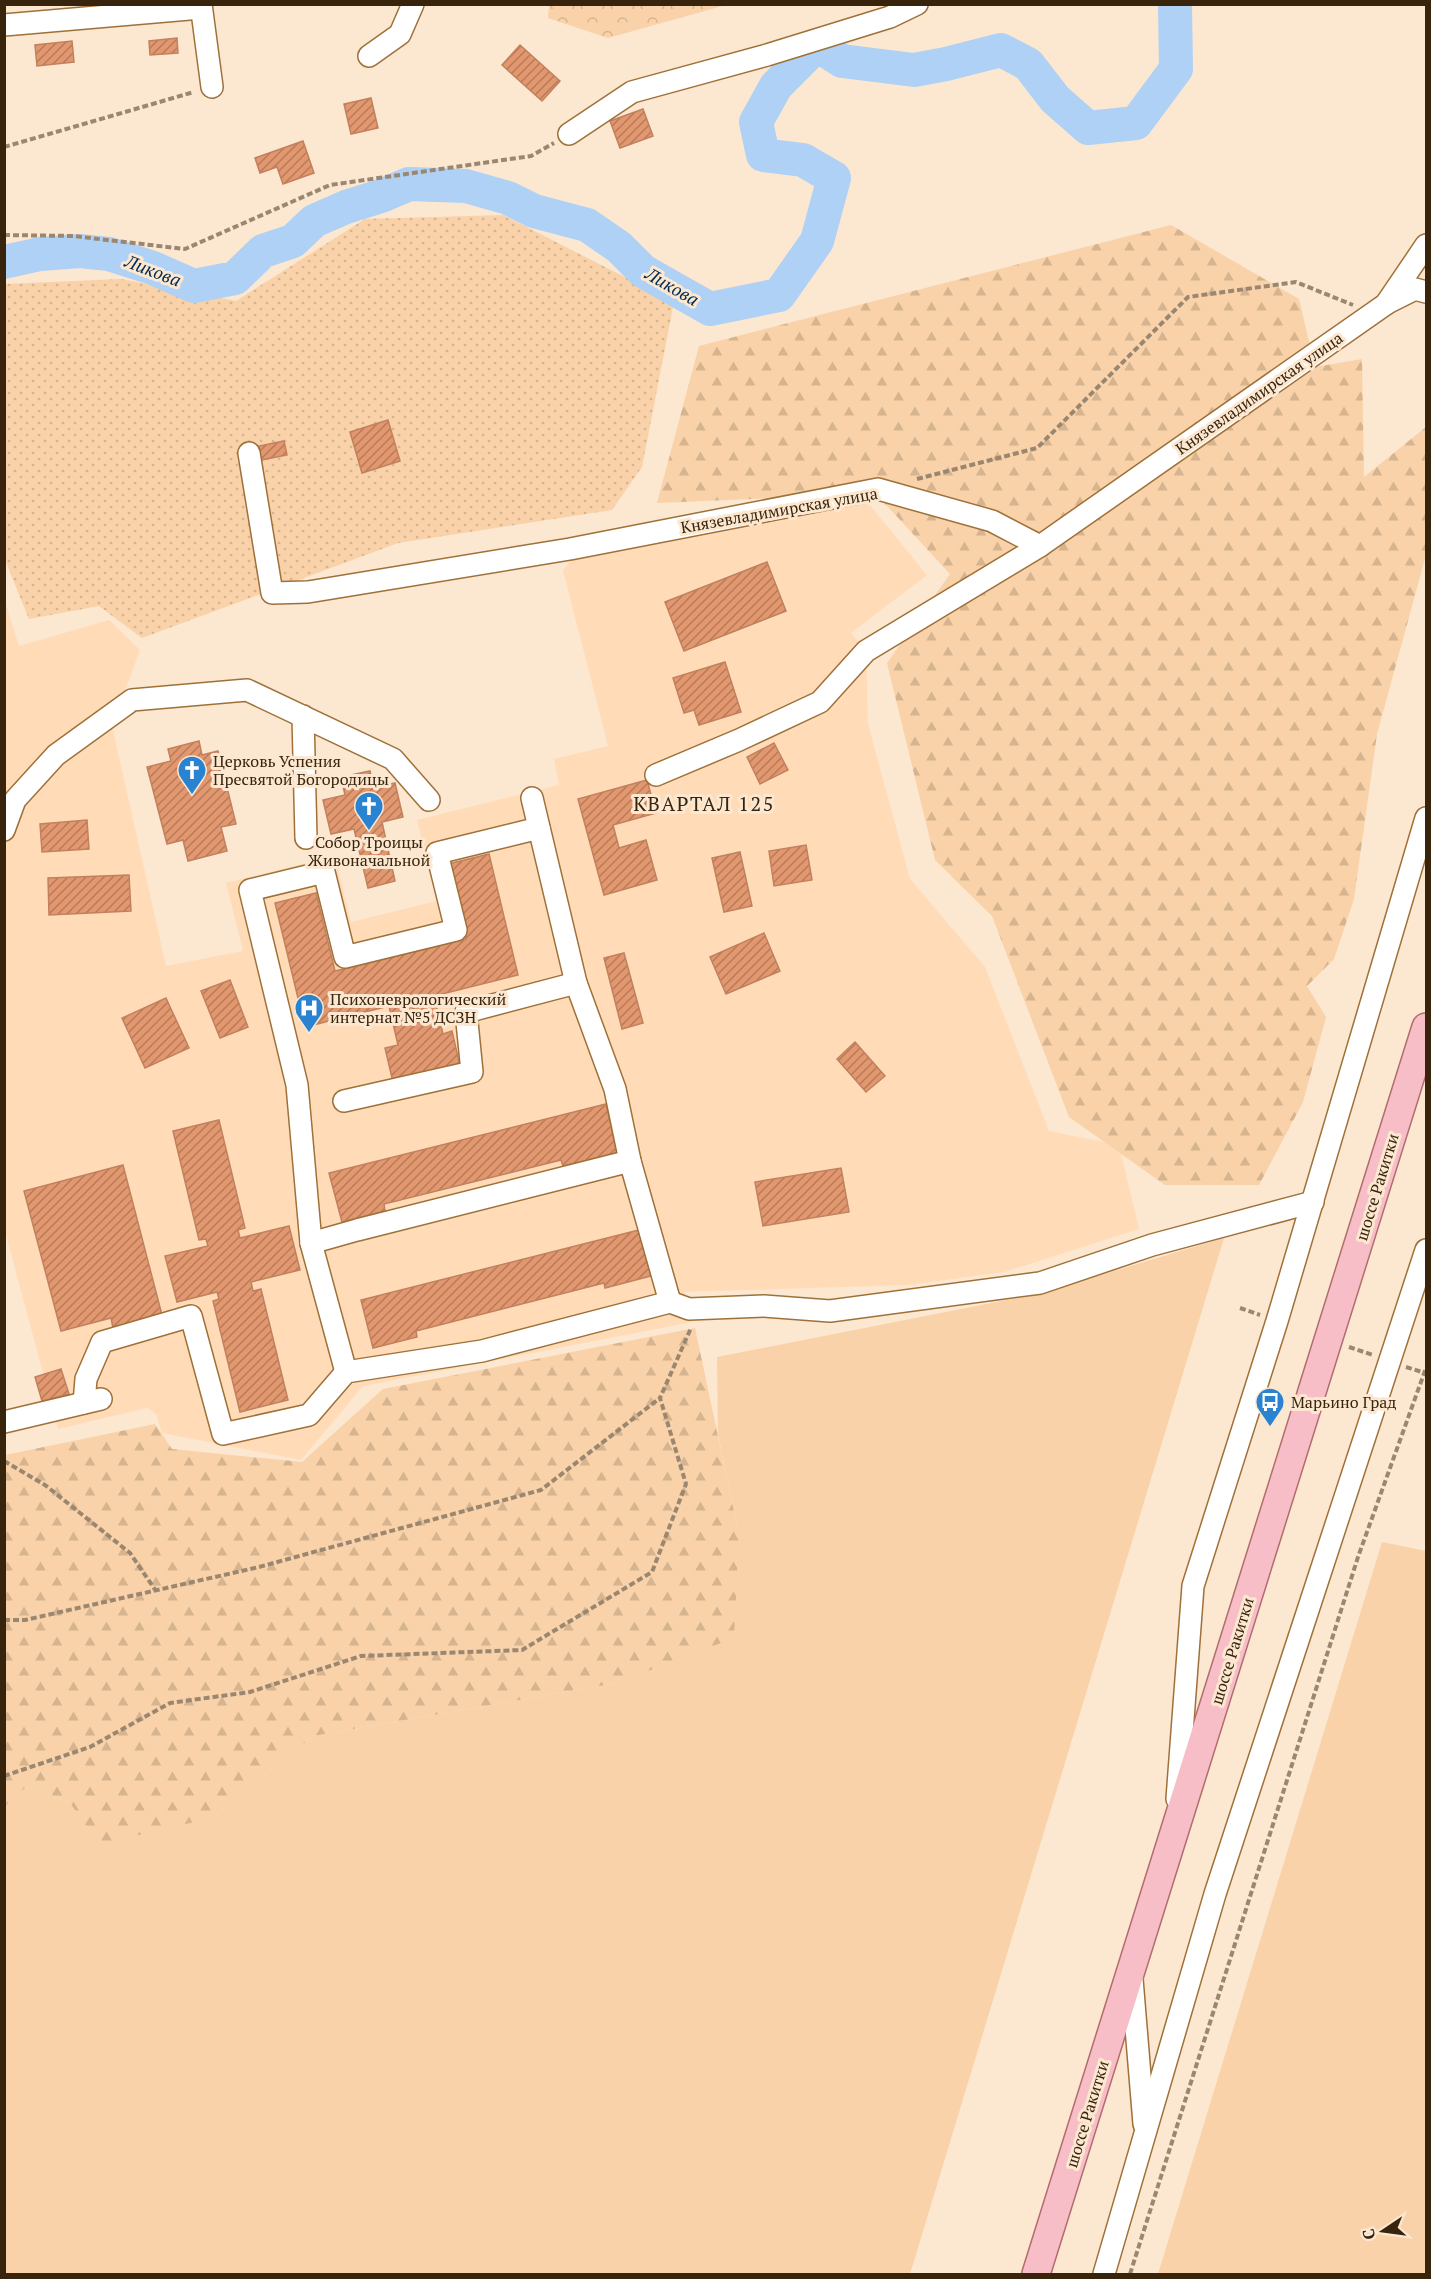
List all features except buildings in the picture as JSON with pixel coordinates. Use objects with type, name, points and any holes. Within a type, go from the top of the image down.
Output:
[{"type":"main road","name":"шоссе Ракитки","points":[[1036,2274],[1426,1027]]},
{"type":"street","points":[[369,56],[400,33],[412,4]]},
{"type":"street","points":[[570,134],[632,92],[778,52],[890,17],[917,4]]},
{"type":"street","points":[[4,25],[201,6],[212,87]]},
{"type":"street","name":"Князевладимирская улица","points":[[249,453],[272,593],[308,592],[570,549],[878,489],[992,520],[1040,546],[1380,308],[1426,245]]},
{"type":"street","points":[[1380,308],[1416,289],[1426,292]]},
{"type":"street","points":[[656,775],[820,702],[866,651],[1040,546]]},
{"type":"street","points":[[4,830],[15,800],[56,755],[132,700],[247,690],[393,759],[429,800]]},
{"type":"street","points":[[303,716],[306,838]]},
{"type":"street","points":[[532,798],[576,984],[615,1089],[630,1161],[670,1302]]},
{"type":"street","points":[[1174,1834],[1193,1586],[1277,1321],[1426,818]]},
{"type":"street","points":[[346,1372],[311,1243],[297,1085],[250,890],[324,872],[345,957],[456,930],[437,853],[539,828]]},
{"type":"street","points":[[344,1101],[472,1072],[466,1012],[576,984]]},
{"type":"street","points":[[311,1243],[630,1161]]},
{"type":"street","points":[[4,1422],[93,1401],[86,1378],[102,1342],[191,1316],[224,1434],[309,1415],[346,1372],[482,1351],[670,1302],[689,1309],[764,1306],[830,1311],[1040,1284],[1152,1245],[1313,1202]]},
{"type":"street","points":[[1104,2274],[1215,1894],[1426,1250]]},
{"type":"street","points":[[1131,1972],[1145,2136]]},
{"type":"path","points":[[4,147],[212,87]]},
{"type":"path","points":[[4,235],[73,236],[185,249],[330,185],[531,156],[570,134]]},
{"type":"path","points":[[912,480],[1037,448],[1188,297],[1296,282],[1380,308]]},
{"type":"path","points":[[4,1620],[25,1620],[259,1567],[542,1490],[660,1398],[684,1342],[702,1308]]},
{"type":"path","points":[[1130,2274],[1358,1557],[1426,1368]]},
{"type":"path","points":[[4,1776],[90,1747],[170,1703],[250,1692],[361,1656],[522,1650],[652,1572],[686,1484],[660,1398]]},
{"type":"path","points":[[4,1461],[45,1485],[130,1553],[156,1590]]},
{"type":"shaded area","points":[[864,498],[927,575],[851,633],[866,651],[868,724],[910,879],[985,967],[1049,1131],[1119,1145],[1139,1229],[1004,1272],[908,1285],[685,1292],[692,1322],[363,1386],[301,1460],[162,1433],[156,1414],[147,1408],[58,1429],[5,1231],[4,598],[19,646],[109,620],[140,650],[112,726],[166,966],[243,951],[226,883],[335,856],[351,922],[437,901],[417,820],[559,785],[554,759],[608,746],[563,570],[578,552]]},
{"type":"green space","points":[[549,4],[726,5],[608,38],[548,18]]},
{"type":"green space","points":[[503,215],[674,302],[642,467],[612,510],[398,543],[142,638],[99,606],[29,619],[5,560],[4,284],[121,279],[236,301],[365,219]]},
{"type":"green space","points":[[1171,225],[1299,299],[1315,367],[1362,359],[1364,477],[1426,427],[1426,555],[1377,734],[1354,899],[1334,959],[1307,986],[1326,1017],[1303,1102],[1259,1185],[1165,1185],[1069,1117],[992,916],[935,860],[887,663],[950,574],[876,494],[657,503],[699,346]]},
{"type":"green space","points":[[1224,1238],[910,2274],[5,2274],[4,1806],[27,1786],[70,1803],[212,1818],[313,1736],[617,1683],[739,1535],[718,1435],[717,1357],[1037,1294]]},
{"type":"green space","points":[[695,1328],[739,1535],[734,1638],[617,1683],[313,1736],[212,1818],[99,1844],[70,1803],[27,1786],[5,1806],[5,1455],[155,1424],[172,1449],[302,1462],[383,1389]]},
{"type":"green space","points":[[1382,1542],[1426,1551],[1426,2274],[1158,2274]]},
{"type":"waterway","name":"Ликова","points":[[4,262],[40,254],[80,251],[109,254],[153,268],[194,286],[235,278],[263,251],[293,241],[314,221],[346,207],[409,184],[466,186],[508,198],[534,211],[587,225],[619,247],[643,271],[710,309],[779,295],[817,241],[834,178],[803,160],[763,155],[756,122],[776,86],[817,45],[842,61],[914,70],[1001,50],[1028,64],[1055,99],[1088,128],[1136,123],[1176,69],[1175,4]]},
{"type":"place","name":"Церковь Успения Пресвятой Богородицы","points":[[192,796]]},
{"type":"place","name":"Собор Троицы Живоначальной","points":[[369,832]]},
{"type":"place","name":"Психоневрологический интернат №5 ДСЗН","points":[[309,1034]]},
{"type":"place","name":"Марьино Град","points":[[1270,1428]]},
{"type":"district","name":"КВАРТАЛ 125","points":[[704,804]]}]
